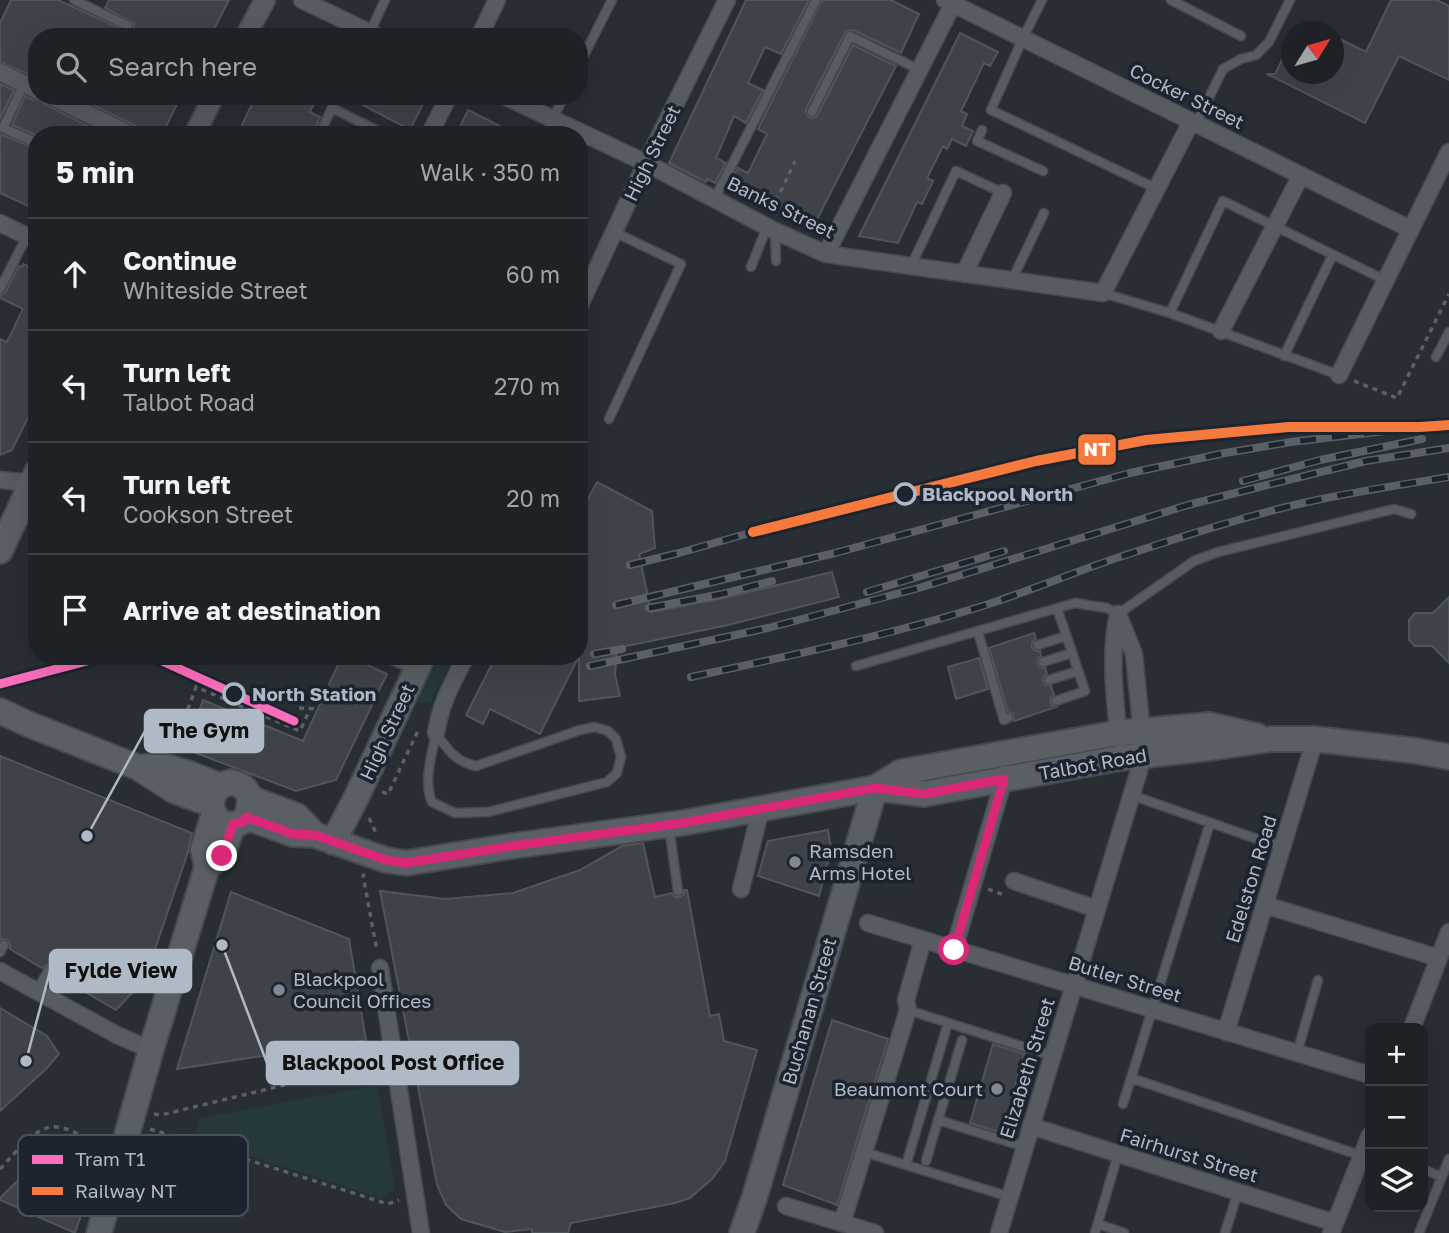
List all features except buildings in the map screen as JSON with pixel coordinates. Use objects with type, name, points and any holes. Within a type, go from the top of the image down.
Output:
[{"type":"main road","points":[[0,551],[28,495]]},
{"type":"main road","name":"High Street","points":[[324,838],[351,808],[420,665]]},
{"type":"main road","name":"Talbot Road","points":[[0,711],[137,767],[175,791],[229,807],[297,817],[324,838],[378,858],[406,863],[668,824],[875,788],[924,794],[1004,779],[1131,744]]},
{"type":"main road","name":"Talbot Road","points":[[875,788],[901,772],[1001,754],[1131,744],[1210,748],[1270,739],[1315,739],[1449,757]]},
{"type":"main road","name":"Talbot Road","points":[[137,767],[167,767],[190,774],[229,807]]},
{"type":"main road","name":"Buchanan Street","points":[[742,1233],[875,788]]},
{"type":"main road","points":[[127,1135],[207,867],[203,849],[229,807]]},
{"type":"main road","points":[[351,808],[357,828],[378,858]]},
{"type":"main road","points":[[99,1233],[104,1216]]},
{"type":"street","points":[[250,28],[265,0]]},
{"type":"street","points":[[302,0],[361,28]]},
{"type":"street","points":[[483,28],[497,0]]},
{"type":"street","name":"High Street","points":[[588,288],[727,0]]},
{"type":"street","points":[[827,254],[920,70],[951,1]]},
{"type":"street","name":"Cocker Street","points":[[951,1],[1410,229]]},
{"type":"street","points":[[0,72],[28,86]]},
{"type":"street","points":[[67,105],[106,126]]},
{"type":"street","points":[[199,126],[209,105]]},
{"type":"street","points":[[434,126],[444,105]]},
{"type":"street","name":"Banks Street","points":[[524,105],[570,126]]},
{"type":"street","points":[[1103,293],[1194,123]]},
{"type":"street","name":"Banks Street","points":[[588,135],[769,228],[827,254],[1103,293]]},
{"type":"street","points":[[1339,375],[1449,152]]},
{"type":"street","points":[[1222,331],[1301,175]]},
{"type":"street","points":[[964,274],[1003,192]]},
{"type":"street","points":[[0,223],[28,236]]},
{"type":"street","points":[[0,480],[28,483]]},
{"type":"street","name":"Talbot Road","points":[[1118,614],[1114,652],[1131,744]]},
{"type":"street","name":"Talbot Road","points":[[1118,614],[1134,653],[1131,744]]},
{"type":"street","points":[[436,733],[439,712],[461,665]]},
{"type":"street","name":"Edelston Road","points":[[1226,1032],[1315,739]]},
{"type":"street","name":"Elizabeth Street","points":[[999,1233],[1131,795],[1131,744]]},
{"type":"street","points":[[954,950],[1004,779],[1001,754]]},
{"type":"street","points":[[741,888],[761,808]]},
{"type":"street","points":[[1014,881],[1097,909]]},
{"type":"street","points":[[1265,905],[1439,958]]},
{"type":"street","name":"Butler Street","points":[[868,923],[1365,1073]]},
{"type":"street","points":[[1414,1023],[1449,932]]},
{"type":"street","points":[[835,1223],[864,1152],[908,1010],[906,1000],[923,940]]},
{"type":"street","points":[[380,968],[421,1233]]},
{"type":"street","points":[[0,971],[117,1035],[151,1050]]},
{"type":"street","name":"Fairhurst Street","points":[[1031,1126],[1238,1192],[1333,1228]]},
{"type":"street","points":[[1333,1228],[1366,1149]]},
{"type":"street","points":[[786,1206],[875,1233]]},
{"type":"lane","points":[[74,0],[128,26]]},
{"type":"lane","points":[[376,28],[385,0]]},
{"type":"lane","points":[[588,47],[611,0]]},
{"type":"lane","points":[[715,198],[816,0]]},
{"type":"lane","points":[[1042,0],[990,112],[1157,189]]},
{"type":"lane","points":[[1171,0],[1241,36]]},
{"type":"lane","points":[[1194,123],[1223,69],[1241,59],[1256,55],[1269,42],[1290,0]]},
{"type":"lane","points":[[812,112],[850,37],[920,70]]},
{"type":"lane","points":[[28,92],[4,128],[28,139]]},
{"type":"lane","points":[[549,126],[560,105]]},
{"type":"lane","points":[[323,126],[332,108],[368,126]]},
{"type":"lane","points":[[982,130],[977,141],[1042,171]]},
{"type":"lane","points":[[911,265],[956,172],[1003,192]]},
{"type":"lane","points":[[1170,313],[1223,201],[1385,281]]},
{"type":"lane","points":[[1012,281],[1044,213]]},
{"type":"lane","points":[[769,228],[776,261]]},
{"type":"lane","points":[[751,267],[769,228]]},
{"type":"lane","points":[[609,419],[681,264],[614,232]]},
{"type":"lane","points":[[0,289],[28,244]]},
{"type":"lane","points":[[1284,356],[1332,256]]},
{"type":"lane","points":[[1103,293],[1222,331],[1339,375]]},
{"type":"lane","points":[[1436,357],[1449,332]]},
{"type":"lane","points":[[856,666],[1075,603],[1107,608],[1118,614],[1194,561],[1218,552],[1394,509],[1412,514]]},
{"type":"lane","points":[[1056,701],[1085,691],[1057,608]]},
{"type":"lane","points":[[978,632],[1000,698],[1004,720],[1008,718]]},
{"type":"lane","points":[[1038,645],[1066,636]]},
{"type":"lane","points":[[1043,662],[1072,653]]},
{"type":"lane","points":[[1049,680],[1078,671]]},
{"type":"lane","points":[[595,727],[608,731],[615,739],[621,757],[620,765],[617,773],[607,782],[597,785],[488,812],[455,813],[432,802],[429,794],[430,764],[436,733],[447,750],[460,761],[476,766],[595,727]]},
{"type":"lane","points":[[1131,795],[1283,846]]},
{"type":"lane","points":[[1123,1104],[1210,823]]},
{"type":"lane","points":[[668,824],[678,891]]},
{"type":"lane","points":[[36,992],[48,971]]},
{"type":"lane","points":[[1297,1053],[1318,980]]},
{"type":"lane","points":[[908,1010],[1052,1056]]},
{"type":"lane","points":[[906,1165],[948,1023]]},
{"type":"lane","points":[[926,1161],[962,1040]]},
{"type":"lane","points":[[1131,1078],[1365,1146]]},
{"type":"lane","points":[[938,1120],[1025,1147]]},
{"type":"lane","points":[[864,1152],[1010,1197]]},
{"type":"lane","points":[[1118,1154],[1096,1229],[1124,1233]]},
{"type":"lane","points":[[1419,1233],[1449,1159]]},
{"type":"lane","points":[[1428,1171],[1442,1177]]},
{"type":"lane","points":[[1224,1233],[1238,1192]]},
{"type":"path","points":[[769,228],[795,161]]},
{"type":"path","points":[[1339,375],[1397,398],[1449,294]]},
{"type":"path","points":[[167,767],[196,687],[300,731],[310,709]]},
{"type":"path","points":[[299,708],[318,709]]},
{"type":"path","points":[[378,858],[386,880],[363,875],[380,968]]},
{"type":"path","points":[[132,1118],[161,1115],[394,1058]]},
{"type":"path","points":[[132,1118],[183,1135]]},
{"type":"path","points":[[35,1135],[47,1127],[62,1128],[77,1135]]},
{"type":"path","points":[[0,1169],[18,1151]]},
{"type":"path","points":[[248,1157],[388,1204],[414,1192]]},
{"type":"shaded area","points":[[435,665],[450,665],[430,702],[416,701]]},
{"type":"shaded area","points":[[377,1085],[395,1189],[380,1198],[248,1156],[248,1135],[194,1135],[200,1118]]},
{"type":"railway","points":[[616,605],[835,553],[1130,473],[1291,442],[1420,427]]},
{"type":"railway","points":[[1243,481],[1320,460],[1422,439]]},
{"type":"railway","points":[[590,666],[768,628],[919,588],[1188,505],[1366,461],[1449,448]]},
{"type":"railway","points":[[691,677],[958,614],[1117,558],[1260,514],[1339,495],[1449,477]]},
{"type":"railway","points":[[630,565],[753,532]]},
{"type":"railway","points":[[867,592],[1004,551]]},
{"type":"railway","points":[[649,608],[772,581]]},
{"type":"railway","points":[[594,654],[622,649]]},
{"type":"tram line","name":"T1","points":[[0,684],[72,665]]},
{"type":"tram line","name":"T1","points":[[171,665],[294,721]]},
{"type":"rail line","name":"NT","points":[[753,532],[1036,461],[1146,440],[1288,427],[1449,425]]},
{"type":"place","name":"Blackpool North","points":[[905,494]]},
{"type":"place","name":"North Station","points":[[234,694]]},
{"type":"place","name":"The Gym","points":[[87,836]]},
{"type":"place","name":"Ramsden Arms Hotel","points":[[795,862]]},
{"type":"place","name":"Blackpool Post Office","points":[[222,945]]},
{"type":"place","name":"Blackpool Council Offices","points":[[279,990]]},
{"type":"place","name":"Fylde View","points":[[26,1061]]},
{"type":"place","name":"Beaumont Court","points":[[997,1089]]},
{"type":"route","points":[[222,856],[233,824],[243,822],[246,817],[293,834],[315,835],[386,860],[406,863],[682,823],[875,788],[924,794],[1004,779],[954,950]]}]
